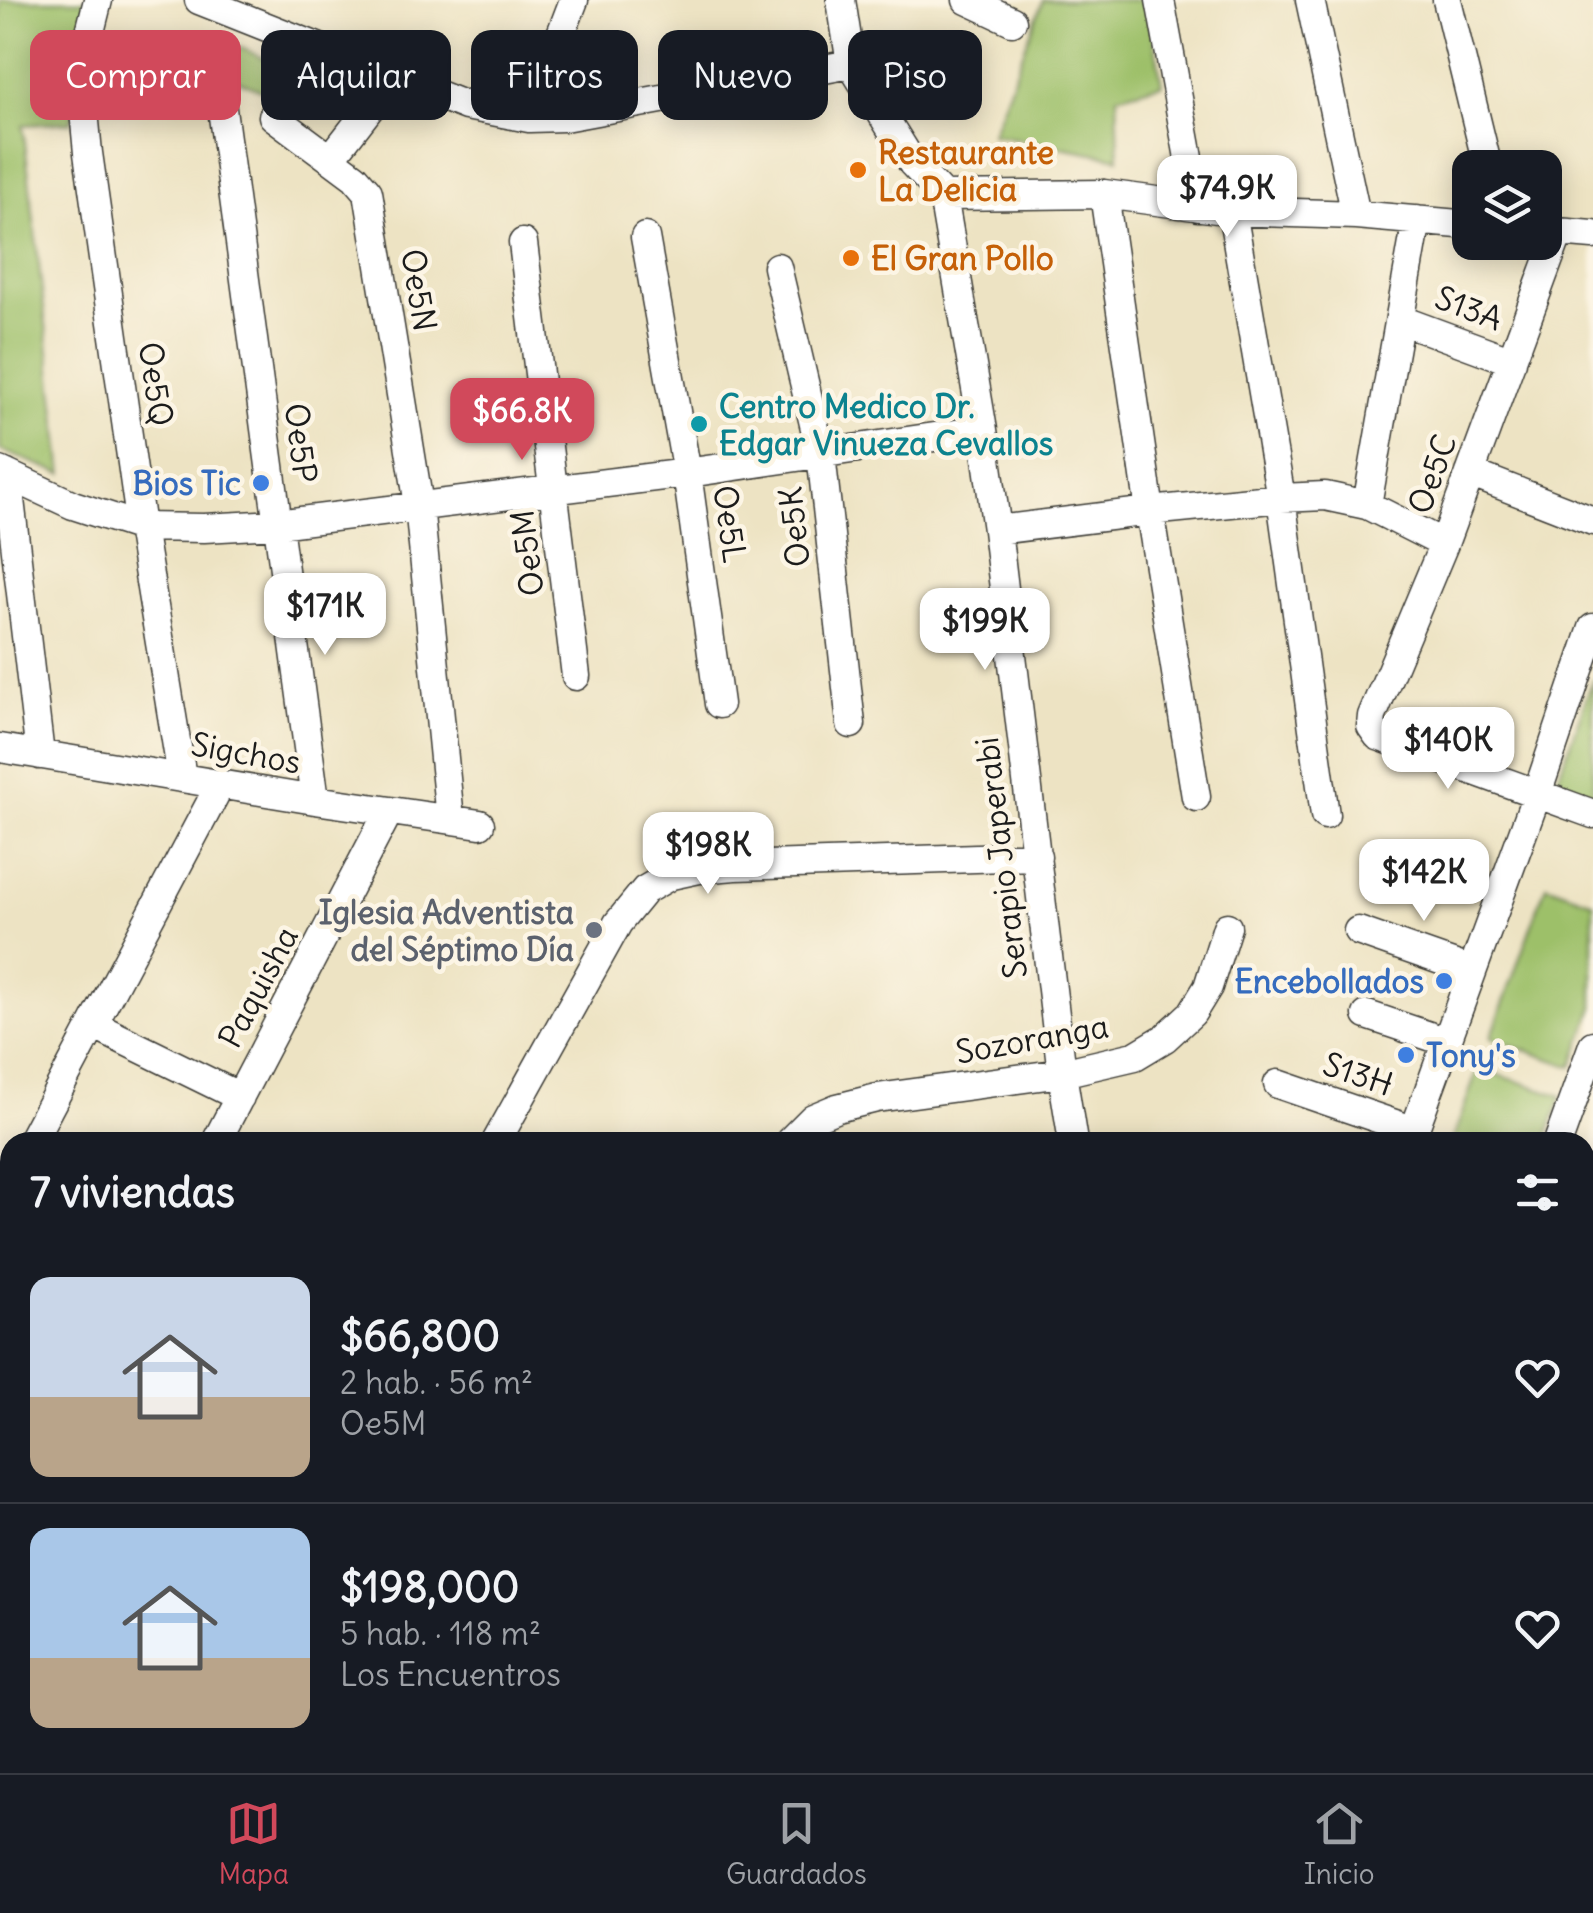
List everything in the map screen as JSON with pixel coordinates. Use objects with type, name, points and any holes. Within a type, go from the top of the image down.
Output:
[{"type":"street","name":"Oe5Q","points":[[98,0],[82,90],[141,527],[182,778]]},
{"type":"street","points":[[199,0],[248,9],[293,30]]},
{"type":"street","points":[[563,30],[574,0]]},
{"type":"street","points":[[841,0],[848,41]]},
{"type":"street","points":[[967,0],[1012,22]]},
{"type":"street","points":[[1160,0],[1198,206]]},
{"type":"street","points":[[1310,0],[1356,216]]},
{"type":"street","points":[[1447,0],[1484,150]]},
{"type":"street","points":[[638,103],[848,65]]},
{"type":"street","name":"Oe5P","points":[[223,120],[316,800]]},
{"type":"street","name":"Oe5N","points":[[278,120],[331,158],[368,192],[419,505],[450,820]]},
{"type":"street","points":[[331,158],[361,120]]},
{"type":"street","points":[[887,120],[914,164],[943,196],[1104,194],[1232,212],[1452,223]]},
{"type":"street","points":[[1104,194],[1196,797]]},
{"type":"street","name":"Serapio Japerabi","points":[[943,196],[997,530],[1071,1132]]},
{"type":"street","points":[[1232,212],[1281,498],[1325,815]]},
{"type":"street","points":[[1367,505],[1417,220]]},
{"type":"street","points":[[1562,233],[1593,235]]},
{"type":"street","name":"Oe5L","points":[[645,237],[687,472],[719,704]]},
{"type":"street","name":"Oe5M","points":[[522,243],[576,676]]},
{"type":"street","name":"Oe5C","points":[[1537,794],[1378,736],[1371,726],[1512,361],[1543,260]]},
{"type":"street","name":"Oe5K","points":[[776,268],[822,454],[851,724]]},
{"type":"street","name":"S13A","points":[[1401,320],[1512,361]]},
{"type":"street","points":[[4,472],[72,505],[141,527],[204,528],[277,524],[983,430]]},
{"type":"street","points":[[4,472],[40,754]]},
{"type":"street","points":[[1470,472],[1593,521]]},
{"type":"street","points":[[997,530],[1150,511],[1325,496],[1367,505],[1444,544]]},
{"type":"street","points":[[1413,1132],[1593,628]]},
{"type":"street","name":"Sigchos","points":[[0,748],[480,824]]},
{"type":"street","points":[[36,1132],[220,785]]},
{"type":"street","points":[[1537,794],[1593,814]]},
{"type":"street","name":"Paquisha","points":[[221,1132],[390,811]]},
{"type":"street","points":[[502,1132],[618,923],[644,890],[671,875],[735,866],[1037,856]]},
{"type":"street","name":"Sozoranga","points":[[799,1132],[813,1118],[877,1098],[1062,1073],[1135,1056],[1166,1038],[1192,1013],[1208,987],[1226,926]]},
{"type":"street","points":[[1358,930],[1472,971]]},
{"type":"street","points":[[1366,1015],[1447,1042]]},
{"type":"street","points":[[93,1025],[240,1097]]},
{"type":"street","points":[[1562,1132],[1593,1045]]},
{"type":"street","name":"S13H","points":[[1278,1084],[1402,1132]]},
{"type":"green space","points":[[0,0],[100,0],[93,30],[30,30],[30,120],[71,120],[23,125],[63,474],[0,450]]},
{"type":"green space","points":[[1043,0],[1147,0],[1162,84],[1117,96],[1119,158],[992,134]]},
{"type":"green space","points":[[241,48],[261,57],[261,90],[241,81]]},
{"type":"green space","points":[[1593,679],[1593,800],[1554,788]]},
{"type":"green space","points":[[1546,885],[1593,902],[1593,1009],[1572,1067],[1491,1038]]},
{"type":"green space","points":[[1478,1068],[1562,1096],[1549,1132],[1456,1132]]},
{"type":"place","name":"Restaurante La Delicia","points":[[858,170]]},
{"type":"place","name":"El Gran Pollo","points":[[851,258]]},
{"type":"place","name":"Centro Medico Dr. Edgar Vinueza Cevallos","points":[[699,424]]},
{"type":"place","name":"Bios Tic","points":[[261,483]]},
{"type":"place","name":"Iglesia Adventista del Séptimo Día","points":[[594,930]]},
{"type":"place","name":"Encebollados","points":[[1444,981]]},
{"type":"place","name":"Tony's","points":[[1406,1055]]}]
